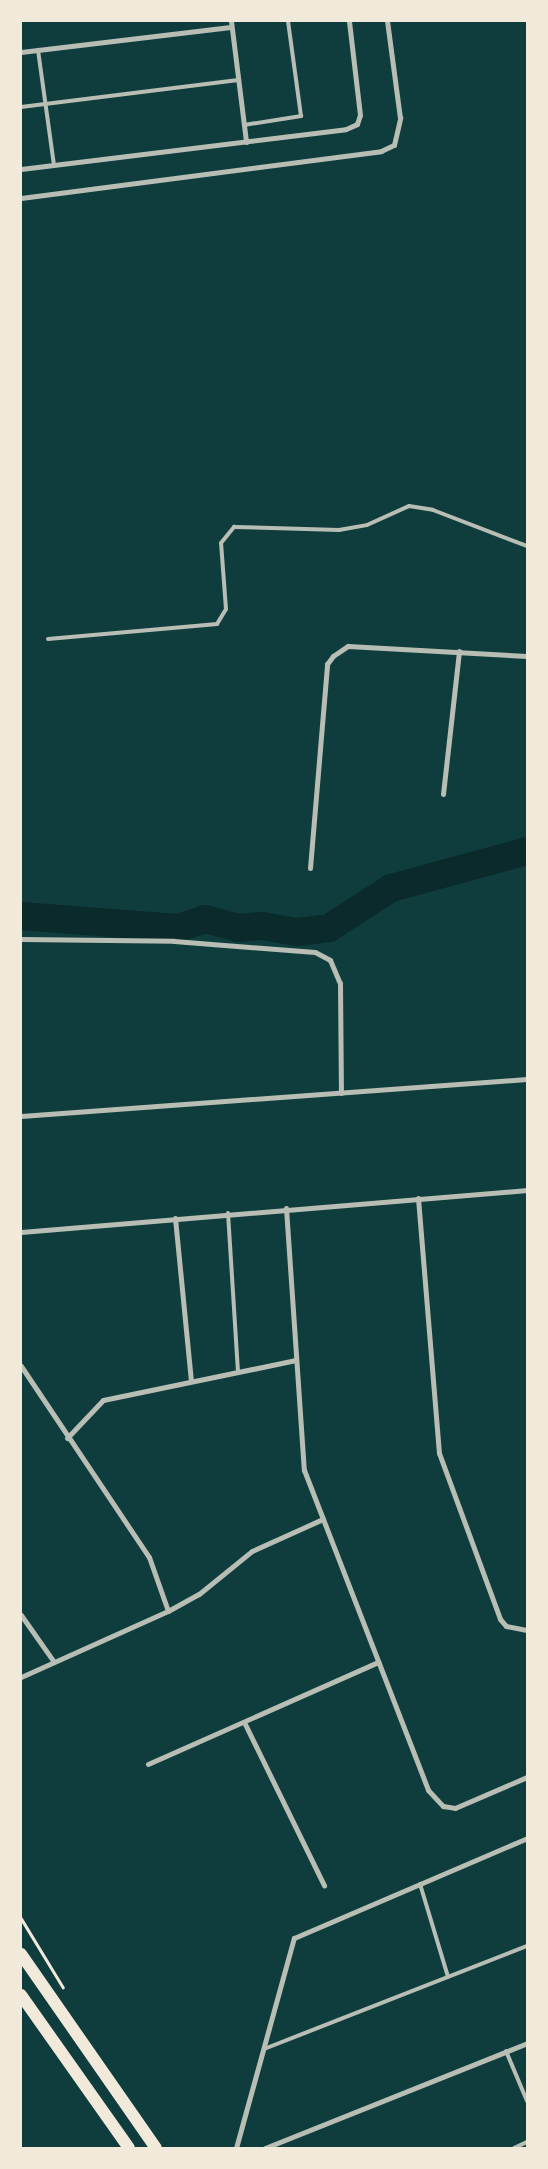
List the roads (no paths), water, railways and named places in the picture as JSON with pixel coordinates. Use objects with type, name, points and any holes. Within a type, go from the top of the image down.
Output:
[{"type":"highway","points":[[21,1954],[156,2148]]},
{"type":"highway","points":[[21,1995],[129,2148]]},
{"type":"street","points":[[21,169],[346,129],[357,124],[360,115],[348,21]]},
{"type":"street","points":[[21,198],[361,154],[394,145],[400,118],[386,21]]},
{"type":"street","points":[[21,52],[231,24],[246,142]]},
{"type":"street","points":[[310,868],[327,664],[333,656],[348,646],[527,656]]},
{"type":"street","points":[[443,794],[459,651]]},
{"type":"street","points":[[21,939],[174,941],[315,952],[330,960],[340,983],[341,1093]]},
{"type":"street","points":[[21,1116],[527,1079]]},
{"type":"street","points":[[21,1232],[286,1208],[527,1190]]},
{"type":"street","points":[[418,1198],[439,1453],[500,1619],[506,1626],[527,1630]]},
{"type":"street","points":[[286,1208],[304,1470],[428,1790],[443,1806],[455,1808],[527,1777]]},
{"type":"street","points":[[175,1218],[191,1382]]},
{"type":"street","points":[[67,1438],[103,1400],[296,1360]]},
{"type":"street","points":[[21,1366],[67,1438],[149,1557],[168,1611]]},
{"type":"street","points":[[21,1676],[168,1611],[199,1594],[252,1551],[323,1519]]},
{"type":"street","points":[[21,1615],[54,1662]]},
{"type":"street","points":[[148,1764],[378,1662]]},
{"type":"street","points":[[244,1722],[324,1885]]},
{"type":"street","points":[[236,2148],[294,1938],[527,1838]]},
{"type":"street","points":[[266,2148],[527,2043]]},
{"type":"lane","points":[[244,125],[301,116],[288,21]]},
{"type":"lane","points":[[38,50],[54,165]]},
{"type":"lane","points":[[21,107],[238,80]]},
{"type":"lane","points":[[48,639],[217,624],[226,609],[221,543],[234,527],[339,530],[375,522],[409,506],[433,510],[527,546]]},
{"type":"lane","points":[[228,1214],[238,1372]]},
{"type":"lane","points":[[420,1884],[448,1976]]},
{"type":"lane","points":[[263,2049],[527,1946]]},
{"type":"lane","points":[[506,2051],[527,2101]]},
{"type":"lane","points":[[514,2148],[527,2142]]},
{"type":"waterway","points":[[21,916],[178,928],[205,919],[238,928],[262,926],[297,932],[329,928],[391,888],[527,851]]}]
